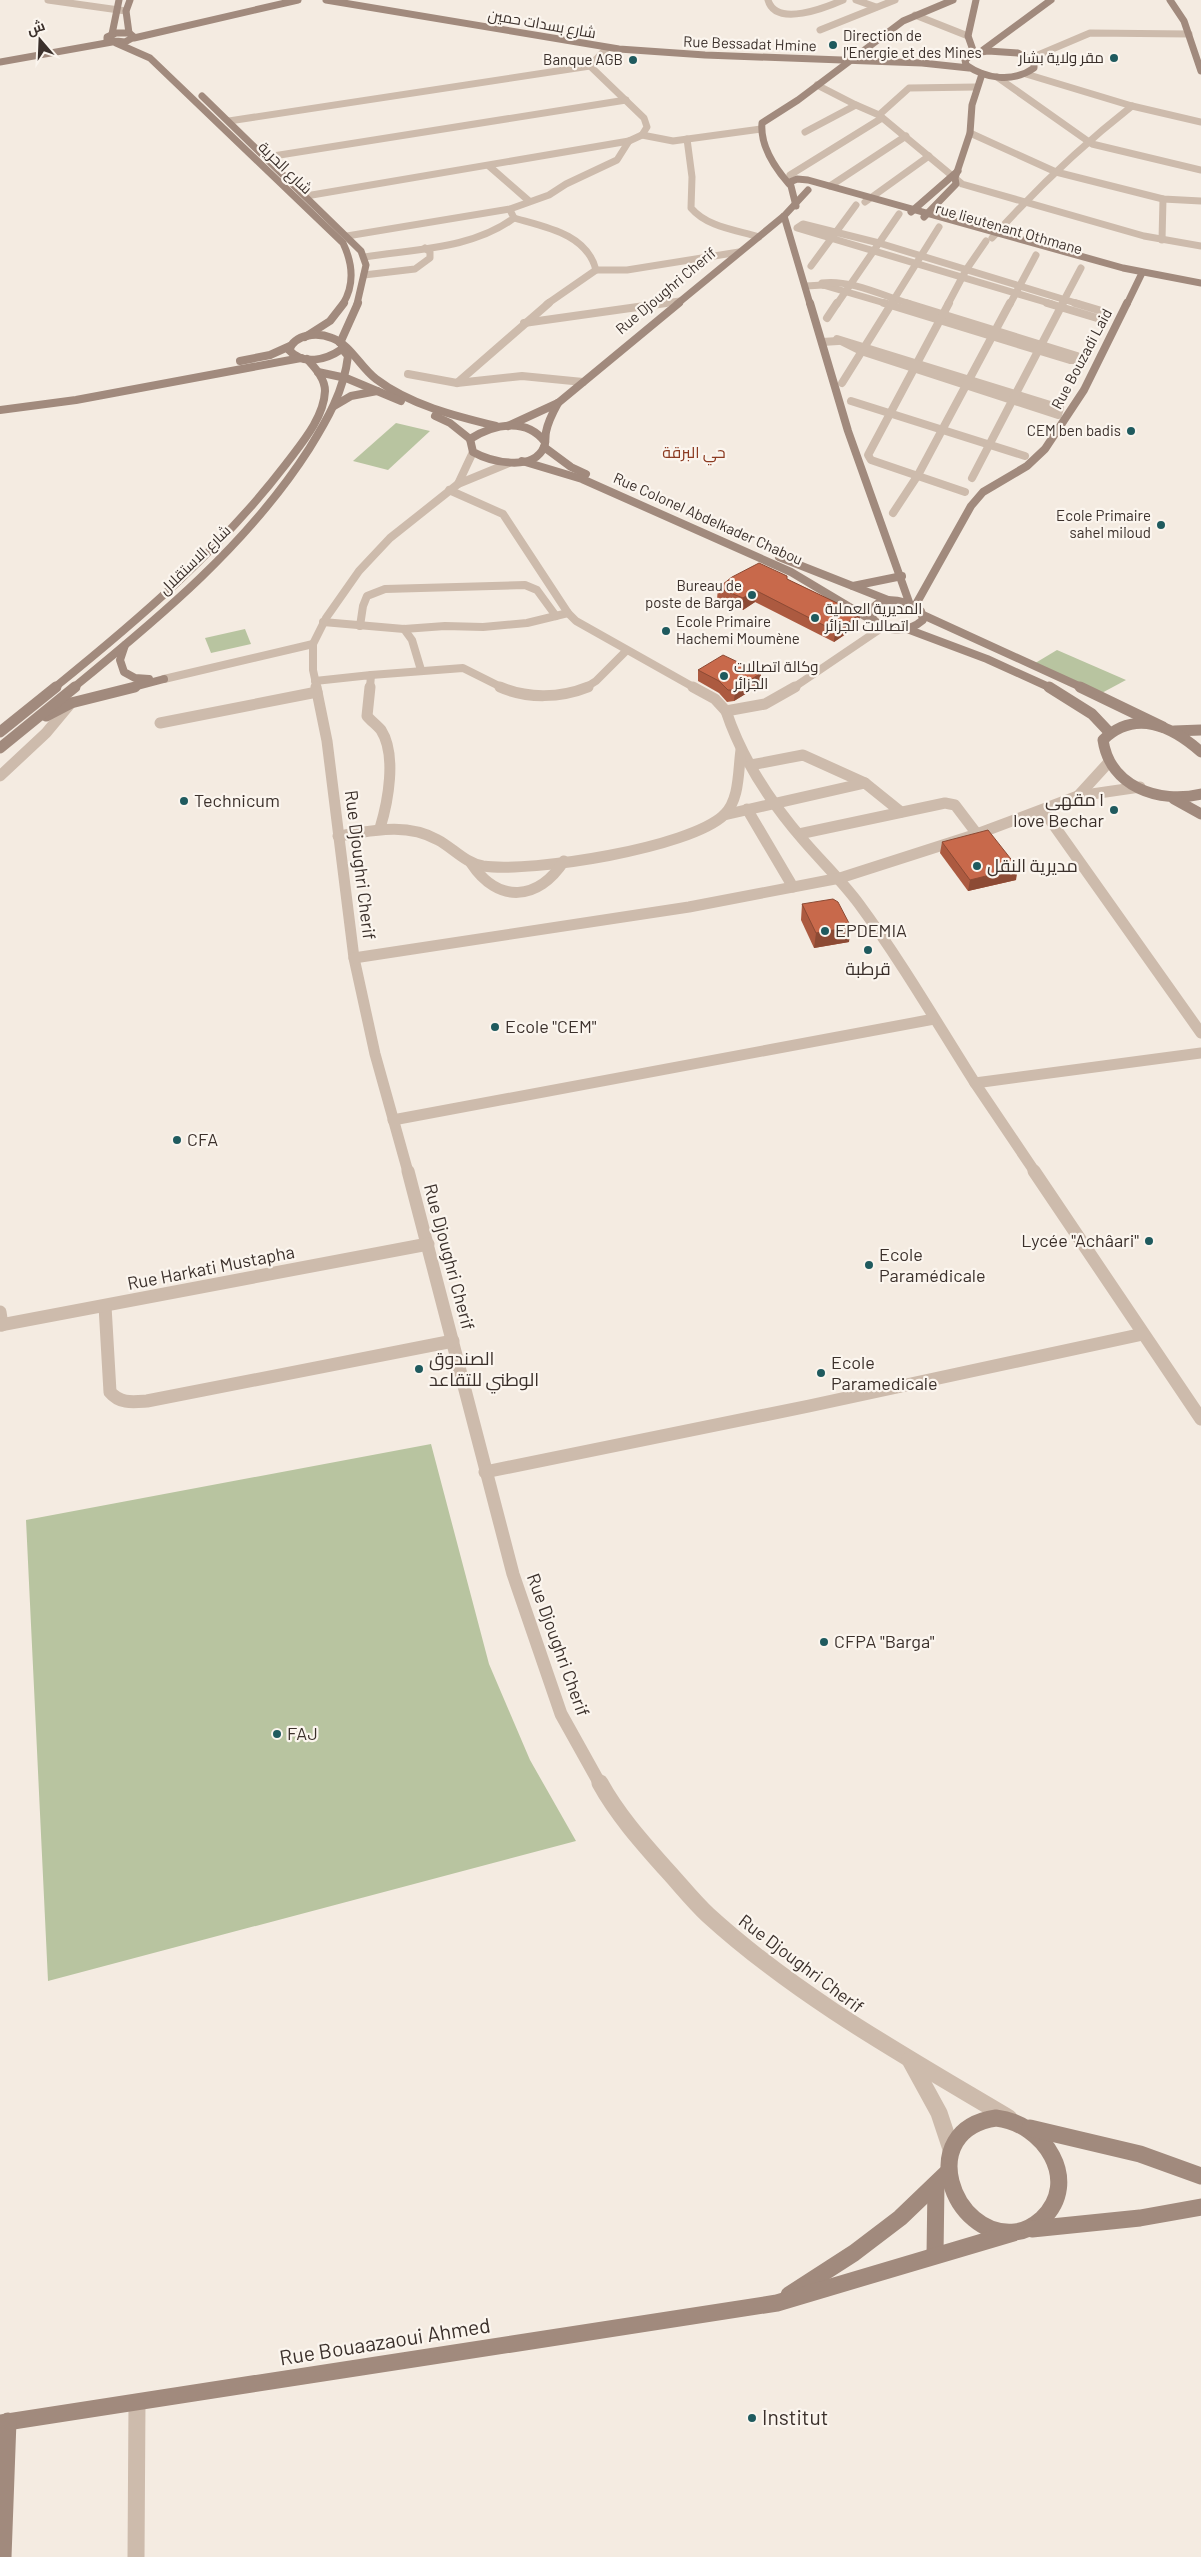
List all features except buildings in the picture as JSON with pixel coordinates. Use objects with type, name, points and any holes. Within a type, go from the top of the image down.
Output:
[{"type":"main road","points":[[114,42],[106,38],[111,35],[116,26],[116,5],[118,0]]},
{"type":"main road","points":[[130,0],[126,11],[131,36]]},
{"type":"main road","points":[[0,62],[114,42],[131,36],[298,0]]},
{"type":"main road","name":"شارع بسدات حمين","points":[[326,0],[607,48]]},
{"type":"main road","points":[[796,206],[790,186],[776,168],[765,144],[761,129],[762,123],[903,21],[953,0]]},
{"type":"main road","points":[[973,54],[968,36],[976,0]]},
{"type":"main road","points":[[969,68],[965,60],[997,41],[1051,0]]},
{"type":"main road","points":[[1170,0],[1189,34],[1201,69]]},
{"type":"main road","points":[[0,58],[111,35],[131,36]]},
{"type":"main road","name":"شارع الحرية","points":[[131,36],[146,47],[267,157],[348,236],[364,257]]},
{"type":"main road","points":[[997,41],[1009,51],[1031,58],[1036,65],[1026,74]]},
{"type":"main road","name":"شارع الحرية","points":[[0,409],[270,355],[316,332],[329,322],[344,304],[353,269],[350,254],[343,244],[150,58],[114,42]]},
{"type":"main road","name":"Rue Bessadat Hmine","points":[[607,48],[705,55],[922,63],[969,68],[982,74],[997,77],[1026,74]]},
{"type":"main road","name":"Rue Bessadat Hmine","points":[[922,63],[973,54],[1009,51]]},
{"type":"main road","points":[[926,216],[956,184],[955,175],[970,133],[976,87],[982,74]]},
{"type":"main road","points":[[776,168],[810,187]]},
{"type":"main road","points":[[912,212],[955,175]]},
{"type":"main road","points":[[790,186],[794,177]]},
{"type":"main road","points":[[790,186],[810,187]]},
{"type":"main road","name":"rue lieutenant Othmane","points":[[810,187],[830,186],[868,200]]},
{"type":"main road","name":"rue lieutenant Othmane","points":[[810,187],[926,216],[997,231],[1141,276],[1201,283]]},
{"type":"main road","name":"Rue Djoughri Cherif","points":[[508,426],[531,418],[558,403],[796,206],[810,187]]},
{"type":"main road","points":[[784,216],[806,286],[832,383],[862,474],[912,604],[923,615],[1174,731],[1201,752]]},
{"type":"main road","name":"rue lieutenant Othmane","points":[[926,216],[989,239],[1201,291]]},
{"type":"main road","points":[[0,409],[76,400],[304,359],[329,357],[341,345],[349,328],[364,275],[366,264],[364,257]]},
{"type":"main road","name":"Rue Bouzadi Laid","points":[[912,604],[970,506],[983,492],[1036,460],[1059,428],[1084,390],[1141,276]]},
{"type":"main road","points":[[305,337],[326,336],[341,345],[374,378],[395,390],[447,413],[496,426],[508,426]]},
{"type":"main road","name":"شارع الاستقلال","points":[[0,748],[125,644],[212,566],[267,506],[294,472],[334,406],[346,378],[348,356],[341,345]]},
{"type":"main road","name":"شارع الاستقلال","points":[[0,732],[112,640],[216,547],[282,471],[314,422],[325,394],[325,384],[318,372],[304,359],[291,353],[290,346]]},
{"type":"main road","points":[[318,372],[346,378],[444,420],[470,440],[474,452],[488,460],[509,463],[532,458],[544,444],[550,418],[558,403]]},
{"type":"main road","points":[[334,406],[351,396],[377,391]]},
{"type":"main road","points":[[470,440],[484,430],[496,426]]},
{"type":"main road","name":"Rue Colonel Abdelkader Chabou","points":[[508,426],[536,432],[544,444],[571,467],[804,568],[888,600],[912,604]]},
{"type":"main road","name":"Rue Colonel Abdelkader Chabou","points":[[522,461],[533,466],[582,479],[782,568],[815,585],[883,627]]},
{"type":"main road","points":[[853,586],[902,576]]},
{"type":"main road","points":[[873,621],[870,615],[871,608],[878,603],[888,600]]},
{"type":"main road","points":[[907,629],[919,624],[923,615]]},
{"type":"main road","points":[[883,627],[907,629],[1002,665],[1092,712],[1109,732]]},
{"type":"main road","points":[[125,644],[120,660],[124,672],[135,678],[164,680]]},
{"type":"main road","points":[[26,726],[71,703],[164,680]]},
{"type":"main road","points":[[1163,727],[1136,724],[1117,727],[1109,732],[1103,740],[1103,747],[1109,762],[1124,778],[1140,787],[1172,798],[1201,814]]},
{"type":"main road","points":[[1174,731],[1201,730]]},
{"type":"main road","points":[[1172,798],[1185,798],[1201,794]]},
{"type":"main road","points":[[935,2256],[942,2178],[951,2149],[958,2136],[969,2126],[982,2120],[996,2118],[1012,2120],[1028,2127],[1140,2154],[1201,2176]]},
{"type":"main road","points":[[1020,2231],[1039,2223],[1051,2210],[1057,2194],[1058,2175],[1053,2156],[1043,2140],[1028,2127]]},
{"type":"main road","points":[[942,2178],[964,2210],[980,2224],[998,2231],[1020,2231],[1140,2218],[1201,2207]]},
{"type":"main road","points":[[777,2303],[854,2253],[900,2218],[942,2178]]},
{"type":"main road","name":"Rue Bouaazaoui Ahmed","points":[[4,2422],[777,2303],[1020,2231]]},
{"type":"main road","points":[[3,2557],[4,2422]]},
{"type":"street","points":[[48,0],[126,11]]},
{"type":"street","points":[[768,0],[769,5],[776,10],[799,14],[821,9],[843,0]]},
{"type":"street","points":[[856,0],[876,7]]},
{"type":"street","points":[[820,30],[895,0]]},
{"type":"street","points":[[915,15],[968,36]]},
{"type":"street","points":[[1031,58],[1090,33],[1189,34]]},
{"type":"street","points":[[229,121],[590,66],[607,48]]},
{"type":"street","points":[[590,66],[646,121],[647,126],[642,136]]},
{"type":"street","points":[[1026,74],[1132,106],[1201,122]]},
{"type":"street","points":[[997,77],[1086,141],[1099,147],[1201,170]]},
{"type":"street","points":[[817,85],[880,116],[968,186],[1162,240],[1201,246]]},
{"type":"street","points":[[794,177],[880,116],[909,88],[921,86],[976,87]]},
{"type":"street","points":[[267,157],[626,100]]},
{"type":"street","points":[[805,132],[856,105]]},
{"type":"street","points":[[966,492],[869,458],[870,447],[965,273],[989,239],[1086,141],[1132,106]]},
{"type":"street","points":[[306,196],[489,166],[642,136],[668,140],[687,139],[761,129]]},
{"type":"street","points":[[970,133],[1056,172],[1163,199],[1201,201]]},
{"type":"street","points":[[830,186],[906,136]]},
{"type":"street","points":[[687,139],[692,177],[691,208],[693,212],[706,221],[759,237]]},
{"type":"street","points":[[348,236],[510,209],[549,195],[566,184],[618,160],[629,140]]},
{"type":"street","points":[[868,200],[930,156]]},
{"type":"street","points":[[489,166],[529,201]]},
{"type":"street","points":[[1162,240],[1163,199]]},
{"type":"street","points":[[811,266],[856,205]]},
{"type":"street","points":[[510,209],[514,218],[581,242],[596,260],[596,270]]},
{"type":"street","points":[[827,318],[899,214]]},
{"type":"street","points":[[364,257],[425,248],[491,233],[501,229],[514,218]]},
{"type":"street","points":[[842,383],[893,304],[939,227]]},
{"type":"street","points":[[833,236],[877,247],[918,261],[1062,302],[1105,312],[1108,315],[1097,318],[1062,302]]},
{"type":"street","points":[[364,275],[389,274],[415,269],[430,258],[430,252],[425,248]]},
{"type":"street","points":[[456,383],[540,309],[596,270],[627,270],[739,252]]},
{"type":"street","points":[[893,513],[918,475],[1036,255]]},
{"type":"street","points":[[972,478],[992,444],[1041,348],[1062,302],[1081,268]]},
{"type":"street","points":[[806,286],[823,285],[848,288],[893,304],[1041,348]]},
{"type":"street","points":[[524,323],[680,301]]},
{"type":"street","points":[[822,342],[838,341],[1060,408],[1058,415],[1016,396]]},
{"type":"street","points":[[408,374],[456,383],[522,376],[583,382]]},
{"type":"street","points":[[851,401],[1025,456]]},
{"type":"street","points":[[453,487],[474,452]]},
{"type":"street","points":[[453,487],[509,463]]},
{"type":"street","points":[[453,487],[503,514],[568,613],[585,628],[715,699],[726,711],[741,750],[775,802],[799,834],[840,878],[881,936],[975,1083],[1201,1419]]},
{"type":"street","name":"Rue Djoughri Cherif","points":[[453,487],[390,538],[359,571],[324,622],[313,644],[313,670],[326,741],[354,958],[376,1054],[428,1244],[512,1574],[561,1714],[608,1798],[642,1841],[707,1914],[801,1989],[841,2018],[1012,2120]]},
{"type":"street","points":[[360,626],[364,604],[369,593],[377,589],[526,585],[537,590],[556,616]]},
{"type":"street","points":[[324,622],[404,630],[445,626],[493,626],[527,623],[568,613]]},
{"type":"street","points":[[726,711],[765,704],[775,700],[883,627]]},
{"type":"street","points":[[404,630],[412,640],[421,670]]},
{"type":"street","points":[[164,680],[313,644]]},
{"type":"street","points":[[160,724],[316,686],[371,675],[421,670],[463,668],[477,672],[506,689],[548,696],[578,689],[594,682],[626,651]]},
{"type":"street","points":[[371,675],[367,716],[381,730],[388,758],[387,804],[380,828]]},
{"type":"street","points":[[0,776],[46,733],[71,703]]},
{"type":"street","points":[[724,814],[733,799],[741,750]]},
{"type":"street","points":[[751,765],[785,757],[803,756],[865,783],[901,812]]},
{"type":"street","points":[[1078,796],[1109,762]]},
{"type":"street","points":[[471,864],[506,869],[623,850],[678,837],[703,828],[724,814],[865,783]]},
{"type":"street","points":[[354,958],[689,907],[840,878],[977,834],[1078,796],[1140,787]]},
{"type":"street","points":[[799,834],[901,812],[950,804],[955,805],[977,834]]},
{"type":"street","points":[[746,809],[793,887]]},
{"type":"street","points":[[1043,810],[1201,1033]]},
{"type":"street","points":[[338,836],[380,828],[423,833],[450,848],[471,864],[491,886],[516,892],[541,886],[559,870],[564,861]]},
{"type":"street","points":[[393,1120],[934,1020]]},
{"type":"street","points":[[975,1083],[1201,1053]]},
{"type":"street","name":"Rue Harkati Mustapha","points":[[1,1321],[104,1306],[428,1244]]},
{"type":"street","points":[[104,1306],[110,1392],[114,1398],[127,1402],[156,1399],[452,1340]]},
{"type":"street","points":[[486,1472],[809,1406],[1143,1334]]},
{"type":"street","points":[[910,2060],[939,2113],[951,2149]]},
{"type":"street","points":[[136,2557],[137,2403]]},
{"type":"green space","points":[[396,423],[430,431],[388,470],[353,461]]},
{"type":"green space","points":[[245,629],[251,644],[211,653],[205,638]]},
{"type":"green space","points":[[1057,650],[1126,680],[1098,695],[1032,665]]},
{"type":"green space","name":"FAJ","points":[[431,1444],[489,1664],[530,1760],[576,1841],[48,1981],[26,1520]]},
{"type":"place","name":"Direction de l'Energie et des Mines","points":[[833,45]]},
{"type":"place","name":"مقر ولاية بشار","points":[[1114,58]]},
{"type":"place","name":"Banque AGB","points":[[633,60]]},
{"type":"place","name":"CEM ben badis","points":[[1131,431]]},
{"type":"place","name":"Ecole Primaire sahel miloud","points":[[1161,525]]},
{"type":"place","name":"Bureau de poste de Barga","points":[[752,595]]},
{"type":"place","name":"المديرية العملية اتصالات الجزائر","points":[[815,618]]},
{"type":"place","name":"Ecole Primaire Hachemi Moumène","points":[[666,631]]},
{"type":"place","name":"وكالة اتصالات الجزائر","points":[[724,676]]},
{"type":"place","name":"Technicum","points":[[184,801]]},
{"type":"place","name":"مقهى I love Bechar","points":[[1114,810]]},
{"type":"place","name":"مديرية النقل","points":[[977,866]]},
{"type":"place","name":"EPDEMIA","points":[[825,931]]},
{"type":"place","name":"قرطبة","points":[[868,950]]},
{"type":"place","name":"Ecole \"CEM\"","points":[[495,1027]]},
{"type":"place","name":"CFA","points":[[177,1140]]},
{"type":"place","name":"Lycée \"Achâari\"","points":[[1149,1241]]},
{"type":"place","name":"Ecole Paramédicale","points":[[869,1265]]},
{"type":"place","name":"الصندوق الوطني للتقاعد","points":[[419,1369]]},
{"type":"place","name":"Ecole Paramedicale","points":[[821,1373]]},
{"type":"place","name":"CFPA \"Barga\"","points":[[824,1642]]},
{"type":"place","name":"FAJ","points":[[277,1734]]},
{"type":"place","name":"Institut","points":[[752,2418]]},
{"type":"district","name":"حي البرقة","points":[[694,452]]}]
